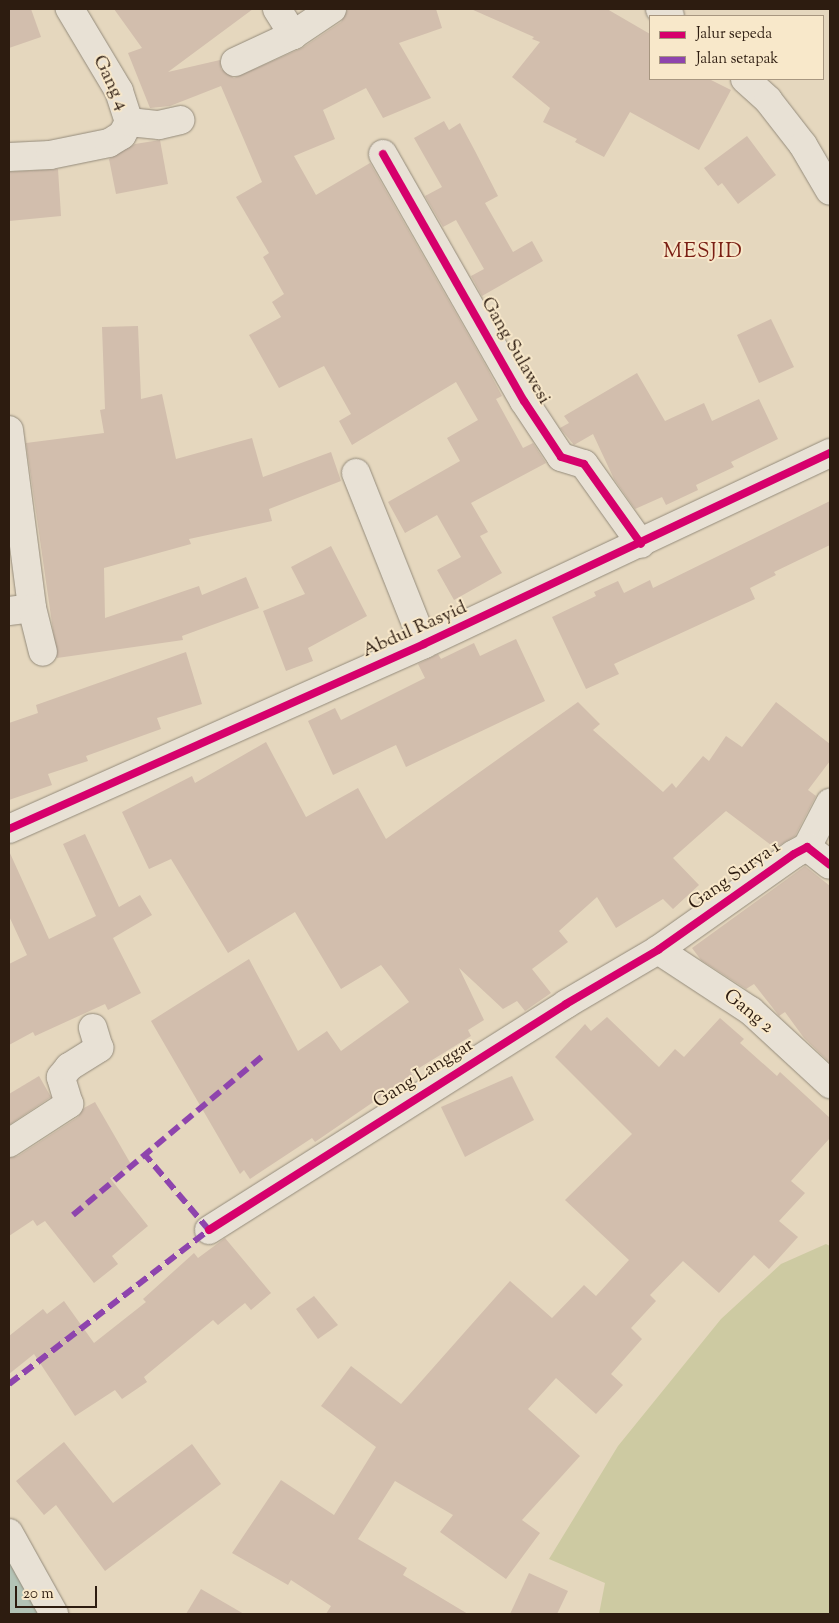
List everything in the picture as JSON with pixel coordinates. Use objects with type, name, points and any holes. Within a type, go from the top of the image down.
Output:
[{"type":"street","name":"Gang 4","points":[[9,157],[50,155],[109,143],[122,135],[129,122],[119,92],[70,9]]},
{"type":"street","points":[[277,9],[293,35]]},
{"type":"street","points":[[235,62],[293,35],[332,9]]},
{"type":"street","points":[[746,80],[768,100],[803,145],[830,191]]},
{"type":"street","points":[[129,122],[159,125],[180,120]]},
{"type":"street","name":"Gang Sulawesi","points":[[383,154],[524,401],[561,457],[584,464],[641,544]]},
{"type":"street","points":[[9,430],[20,609],[43,652]]},
{"type":"street","name":"Abdul Rasyid","points":[[9,829],[424,644],[641,544],[830,453]]},
{"type":"street","points":[[356,473],[424,644]]},
{"type":"street","points":[[806,847],[830,803]]},
{"type":"street","name":"Gang Surya 1","points":[[658,950],[806,847],[830,865]]},
{"type":"street","name":"Gang 2","points":[[658,950],[751,1011],[830,1084]]},
{"type":"street","name":"Gang Langgar","points":[[209,1230],[566,1004],[658,950]]},
{"type":"street","points":[[9,1143],[69,1104],[61,1077],[69,1067],[99,1048],[93,1028]]},
{"type":"street","points":[[9,1533],[54,1614]]},
{"type":"shaded area","points":[[826,1244],[830,1246],[830,1614],[599,1614],[605,1583],[549,1559],[618,1446],[721,1319],[781,1264]]},
{"type":"shaded area","points":[[9,1548],[48,1614],[9,1614]]},
{"type":"building","points":[[9,9],[31,9],[41,37],[9,48]]},
{"type":"building","points":[[114,9],[253,9],[168,72],[220,60],[221,69],[234,78],[302,48],[341,22],[348,9],[436,9],[442,28],[399,43],[431,98],[383,118],[366,88],[323,110],[335,139],[294,156],[316,195],[370,163],[486,366],[502,396],[496,399],[523,448],[533,443],[546,463],[471,503],[488,532],[480,536],[502,573],[454,600],[437,570],[461,557],[437,515],[405,533],[388,502],[460,461],[447,438],[478,420],[456,382],[352,445],[339,421],[351,414],[324,366],[279,388],[249,335],[281,317],[272,302],[284,294],[263,257],[269,253],[236,197],[262,182],[221,86],[170,106],[150,108],[128,53],[142,48]]},
{"type":"building","points":[[471,9],[607,9],[649,33],[649,80],[711,80],[731,90],[699,150],[630,112],[604,157],[575,142],[577,139],[543,122],[550,108],[512,77],[540,42],[532,39],[534,37]]},
{"type":"building","points":[[444,121],[449,130],[460,123],[475,151],[498,196],[485,203],[513,252],[532,241],[543,261],[482,296],[471,276],[484,269],[456,220],[443,227],[425,196],[442,187],[414,138]]},
{"type":"building","points":[[747,136],[776,175],[738,204],[722,183],[718,186],[704,168]]},
{"type":"building","points":[[160,140],[168,184],[116,194],[109,159],[135,144]]},
{"type":"building","points":[[58,169],[61,216],[9,221],[9,172]]},
{"type":"building","points":[[771,319],[794,367],[759,383],[737,335]]},
{"type":"building","points":[[138,326],[141,399],[162,394],[176,459],[252,438],[263,477],[331,452],[341,481],[269,509],[272,521],[189,539],[191,544],[104,568],[105,618],[199,586],[202,595],[246,577],[259,608],[182,636],[183,640],[57,658],[26,443],[104,433],[100,410],[105,409],[102,327]]},
{"type":"building","points":[[637,373],[665,421],[704,403],[712,421],[759,399],[778,439],[731,462],[734,467],[696,485],[698,490],[666,505],[662,497],[635,509],[614,479],[593,434],[574,445],[560,428],[569,423],[564,416]]},
{"type":"building","points":[[830,501],[830,545],[774,572],[776,575],[750,588],[755,599],[614,664],[619,674],[586,689],[552,617],[596,596],[594,592],[618,581],[624,593],[650,580],[653,588]]},
{"type":"building","points":[[331,546],[367,616],[308,648],[313,661],[286,671],[263,611],[305,594],[291,567]]},
{"type":"building","points":[[516,639],[545,701],[406,767],[396,745],[333,775],[308,721],[335,708],[341,720],[425,678],[418,664],[438,654],[441,659],[474,643],[480,656]]},
{"type":"building","points":[[186,652],[202,704],[157,718],[161,729],[86,756],[88,761],[48,774],[52,785],[9,800],[9,723],[38,713],[36,705]]},
{"type":"building","points":[[578,702],[600,724],[593,730],[663,792],[672,783],[676,788],[703,756],[709,761],[726,736],[742,747],[776,702],[830,744],[830,761],[808,790],[816,796],[795,836],[775,848],[726,811],[673,858],[699,885],[673,909],[663,899],[616,928],[597,897],[559,931],[568,942],[532,969],[551,993],[525,1011],[517,1001],[503,1009],[459,968],[484,1020],[468,1030],[471,1036],[411,1073],[414,1078],[384,1099],[382,1096],[315,1142],[312,1138],[250,1179],[244,1170],[240,1174],[151,1021],[249,959],[298,1051],[327,1031],[341,1051],[409,1002],[381,965],[341,989],[295,912],[228,953],[171,859],[149,869],[122,812],[192,776],[195,783],[266,742],[306,817],[358,788],[386,839]]},
{"type":"building","points":[[85,834],[119,907],[140,895],[152,915],[113,938],[141,993],[108,1010],[105,1004],[35,1036],[33,1032],[9,1045],[9,964],[27,955],[9,916],[9,851],[49,939],[96,916],[63,844]]},
{"type":"building","points":[[805,866],[830,886],[830,1063],[804,1038],[785,1012],[779,1016],[754,984],[746,989],[701,960],[692,948]]},
{"type":"building","points":[[607,1017],[659,1067],[675,1049],[684,1057],[720,1018],[744,1039],[740,1043],[777,1076],[780,1072],[830,1118],[830,1138],[791,1181],[805,1193],[779,1221],[798,1237],[769,1269],[754,1255],[719,1293],[683,1261],[650,1295],[656,1301],[631,1328],[642,1339],[611,1374],[623,1385],[596,1414],[556,1378],[528,1409],[580,1456],[522,1520],[540,1533],[506,1579],[440,1532],[453,1515],[395,1481],[358,1539],[407,1568],[403,1575],[468,1614],[326,1614],[331,1606],[291,1580],[288,1585],[232,1553],[281,1480],[334,1515],[376,1447],[321,1406],[351,1366],[401,1404],[510,1281],[552,1318],[584,1285],[596,1296],[629,1260],[565,1200],[632,1134],[555,1057],[585,1024],[591,1031]]},
{"type":"building","points":[[39,1076],[51,1097],[9,1125],[9,1094]]},
{"type":"building","points":[[512,1076],[534,1120],[465,1157],[441,1107]]},
{"type":"building","points":[[95,1102],[132,1166],[110,1178],[148,1226],[112,1256],[118,1264],[94,1283],[45,1221],[37,1226],[33,1220],[9,1236],[9,1158],[18,1156],[78,1117],[84,1108]]},
{"type":"building","points":[[225,1238],[271,1293],[251,1310],[245,1303],[218,1325],[213,1320],[144,1377],[147,1382],[122,1399],[115,1390],[75,1416],[34,1354],[9,1374],[9,1336],[43,1309],[47,1314],[64,1301],[94,1343],[146,1302],[143,1299],[194,1253],[198,1258]]},
{"type":"building","points":[[314,1296],[338,1325],[318,1339],[296,1309]]},
{"type":"building","points":[[64,1442],[113,1503],[192,1444],[221,1484],[105,1571],[56,1505],[44,1515],[16,1481]]},
{"type":"building","points":[[529,1573],[568,1591],[557,1614],[510,1614]]},
{"type":"building","points":[[201,1589],[244,1614],[186,1614]]},
{"type":"marked path","points":[[73,1215],[264,1055]]},
{"type":"marked path","points":[[9,1384],[209,1230],[146,1156]]},
{"type":"cycle path","points":[[383,154],[524,401],[561,457],[584,464],[641,544]]},
{"type":"cycle path","points":[[9,829],[424,644],[830,453]]},
{"type":"cycle path","points":[[209,1230],[566,1004],[658,950],[794,854],[807,847],[830,865]]},
{"type":"district","name":"MESJID","points":[[703,252]]}]
